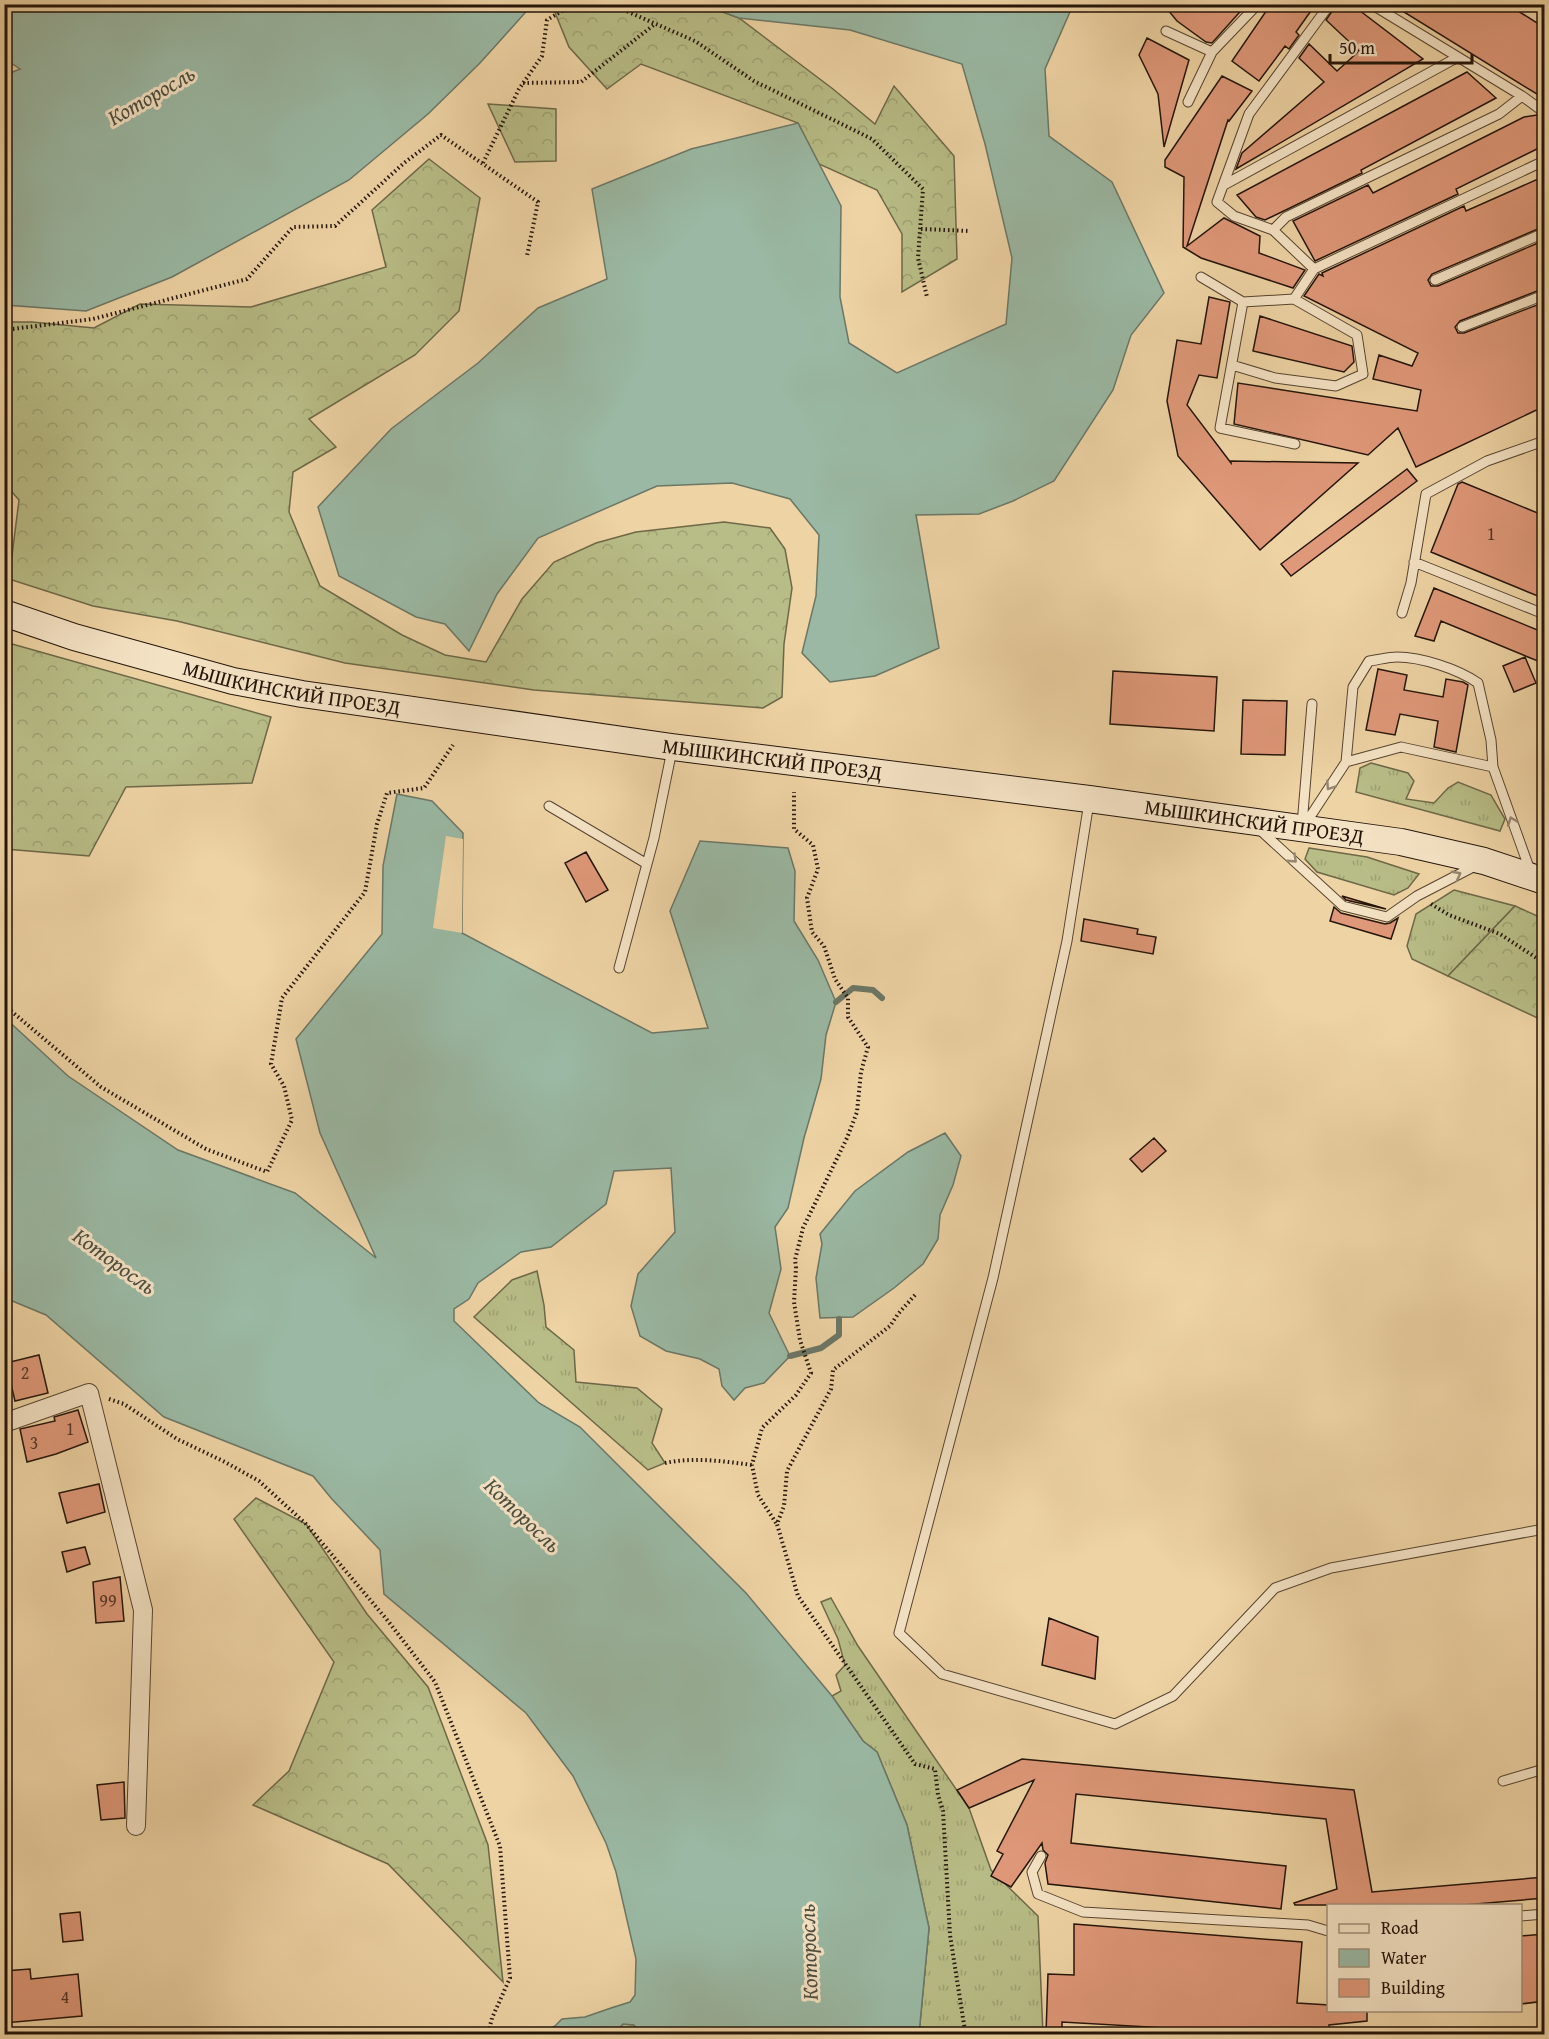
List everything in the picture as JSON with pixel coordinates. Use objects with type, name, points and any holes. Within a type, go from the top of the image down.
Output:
[{"type":"main road","name":"МЫШКИНСКИЙ ПРОЕЗД","points":[[4,613],[74,637],[233,681],[302,694],[672,747],[1089,799],[1401,842],[1484,861],[1538,879]]},
{"type":"street","points":[[4,1422],[89,1393],[142,1610],[136,1826]]},
{"type":"lane","points":[[1188,102],[1212,52],[1258,4]]},
{"type":"lane","points":[[1314,269],[1274,230],[1234,216],[1217,202],[1250,114],[1330,4]]},
{"type":"lane","points":[[1371,4],[1545,112]]},
{"type":"lane","points":[[1539,4],[1545,8]]},
{"type":"lane","points":[[1166,31],[1212,52]]},
{"type":"lane","points":[[1224,185],[1458,57]]},
{"type":"lane","points":[[1274,230],[1286,217],[1499,114],[1522,96]]},
{"type":"lane","points":[[1294,299],[1314,269],[1545,161]]},
{"type":"lane","points":[[1435,280],[1545,233]]},
{"type":"lane","points":[[1201,277],[1244,302],[1294,299],[1357,335],[1363,374],[1336,386],[1275,378],[1232,365]]},
{"type":"lane","points":[[1462,327],[1545,295]]},
{"type":"lane","points":[[1244,302],[1220,428],[1295,444]]},
{"type":"lane","points":[[1402,613],[1411,583],[1426,494],[1487,461],[1545,441]]},
{"type":"lane","points":[[1414,561],[1545,614]]},
{"type":"lane","points":[[1302,828],[1346,762],[1353,687],[1369,661],[1398,657],[1439,664],[1464,674],[1478,683],[1491,740],[1493,767],[1538,879]]},
{"type":"lane","points":[[1302,828],[1312,704]]},
{"type":"lane","points":[[619,968],[647,864],[672,747]]},
{"type":"lane","points":[[1346,762],[1401,747],[1493,767]]},
{"type":"lane","points":[[1089,799],[1067,941],[993,1278],[899,1633],[942,1674],[1115,1724],[1173,1696],[1275,1588],[1331,1568],[1545,1529]]},
{"type":"lane","points":[[549,806],[647,864]]},
{"type":"lane","points":[[1250,820],[1343,906],[1387,917],[1417,896],[1484,861]]},
{"type":"lane","points":[[1503,1781],[1545,1769]]},
{"type":"lane","points":[[1041,1856],[1032,1872],[1038,1894],[1083,1912],[1308,1925],[1327,1930]]},
{"type":"lane","points":[[1522,1916],[1545,1914]]},
{"type":"path","points":[[483,164],[523,83],[542,56],[547,20],[574,4]]},
{"type":"path","points":[[606,4],[695,41],[754,81],[872,139],[923,189],[918,258],[927,297]]},
{"type":"path","points":[[523,83],[581,82],[655,24]]},
{"type":"path","points":[[4,330],[93,319],[248,279],[293,227],[335,226],[404,163],[441,135],[538,202],[527,256]]},
{"type":"path","points":[[921,229],[970,231]]},
{"type":"path","points":[[4,1005],[101,1087],[206,1149],[267,1172],[291,1120],[284,1086],[271,1064],[282,998],[365,892],[377,824],[387,793],[424,788],[453,745]]},
{"type":"path","points":[[794,792],[794,829],[813,845],[818,869],[807,898],[812,932],[824,946],[835,979],[848,998],[848,1017],[868,1047],[861,1072],[856,1112],[847,1138],[804,1228],[795,1260],[794,1302],[800,1340],[810,1374],[796,1395],[762,1428],[752,1465],[758,1495],[777,1524],[798,1596],[915,1764],[936,1769],[938,1795],[943,1811],[950,1935],[963,2034]]},
{"type":"path","points":[[1417,896],[1449,915],[1500,934],[1545,963]]},
{"type":"path","points":[[777,1524],[783,1506],[787,1471],[831,1389],[833,1370],[890,1326],[897,1314],[915,1295]]},
{"type":"path","points":[[89,1393],[124,1404],[177,1438],[259,1480],[306,1524],[388,1621],[435,1682],[500,1846],[510,1978],[492,2018],[488,2034]]},
{"type":"path","points":[[665,1463],[679,1460],[727,1461],[752,1465]]},
{"type":"path","points":[[1093,2030],[1096,2034]]},
{"type":"green space","points":[[552,5],[704,5],[739,18],[875,124],[894,86],[954,156],[957,259],[902,292],[902,234],[877,190],[819,164],[798,123],[641,64],[607,89],[569,47]]},
{"type":"green space","points":[[488,104],[556,109],[556,161],[515,162]]},
{"type":"green space","points":[[429,159],[480,198],[459,311],[415,355],[309,419],[336,447],[293,472],[289,512],[320,586],[402,635],[445,655],[486,662],[522,599],[554,562],[596,543],[636,532],[724,522],[770,528],[785,549],[792,588],[784,644],[782,697],[763,708],[534,690],[345,663],[177,621],[93,606],[9,579],[19,500],[5,484],[5,322],[32,322],[94,328],[140,304],[251,307],[386,267],[372,210]]},
{"type":"green space","points":[[5,642],[271,717],[252,783],[126,787],[89,856],[5,849]]},
{"type":"green space","points":[[1371,763],[1408,773],[1414,781],[1406,799],[1434,803],[1448,788],[1458,782],[1491,795],[1505,819],[1500,831],[1356,792],[1360,768]]},
{"type":"green space","points":[[1309,848],[1367,857],[1419,874],[1408,888],[1394,895],[1317,872],[1305,859]]},
{"type":"green space","points":[[1454,890],[1515,906],[1448,976],[1412,959],[1407,946],[1416,914]]},
{"type":"green space","points":[[1515,906],[1544,919],[1544,1021],[1448,976]]},
{"type":"green space","points":[[537,1271],[546,1327],[574,1350],[576,1382],[637,1388],[662,1409],[652,1443],[665,1463],[648,1470],[474,1317],[512,1280]]},
{"type":"green space","points":[[256,1498],[306,1524],[367,1614],[428,1687],[488,1845],[503,1982],[388,1864],[253,1805],[289,1771],[334,1662],[234,1519]]},
{"type":"green space","points":[[831,1598],[858,1646],[969,1808],[991,1870],[1038,1916],[1043,2034],[919,2034],[929,1928],[907,1825],[877,1752],[863,1741],[832,1696],[841,1691],[836,1675],[845,1665],[838,1639],[821,1602]]},
{"type":"green space","points":[[623,2024],[634,2025],[642,2034],[570,2034],[615,2033]]},
{"type":"water","name":"Которосль","points":[[5,4],[532,5],[480,63],[428,114],[349,180],[172,277],[86,311],[5,305],[5,75],[20,69],[5,59]]},
{"type":"water","points":[[704,5],[1073,5],[1045,69],[1049,136],[1112,182],[1164,293],[1131,335],[1113,390],[1054,481],[979,514],[916,515],[939,648],[875,676],[830,682],[802,653],[816,596],[819,535],[790,499],[732,483],[657,486],[538,538],[497,594],[469,651],[445,624],[416,617],[339,576],[318,507],[391,429],[478,363],[538,308],[607,279],[592,189],[691,149],[798,123],[841,206],[840,297],[849,343],[897,373],[1006,324],[1012,258],[985,144],[962,64],[850,30],[739,18]]},
{"type":"water","name":"Которосль","points":[[397,794],[432,801],[463,833],[462,933],[652,1033],[708,1028],[670,911],[700,841],[788,848],[795,871],[794,921],[818,960],[836,1002],[826,1035],[821,1079],[804,1138],[788,1208],[775,1227],[781,1269],[769,1313],[790,1356],[764,1383],[745,1388],[734,1400],[722,1386],[719,1369],[700,1359],[666,1351],[640,1336],[631,1306],[638,1274],[675,1232],[671,1168],[614,1171],[606,1204],[551,1247],[521,1252],[478,1283],[469,1299],[454,1309],[454,1321],[539,1403],[580,1427],[746,1593],[832,1696],[863,1741],[877,1752],[907,1825],[929,1928],[919,2034],[642,2034],[634,2025],[623,2024],[615,2033],[543,2034],[562,2019],[585,2017],[630,2002],[635,1995],[636,1959],[616,1872],[606,1843],[573,1776],[526,1713],[384,1594],[380,1550],[313,1476],[164,1417],[46,1315],[5,1298],[4,1017],[68,1076],[178,1150],[295,1193],[376,1258],[320,1133],[296,1039],[382,934],[383,866]]},
{"type":"water","points":[[945,1133],[961,1156],[953,1185],[940,1215],[938,1239],[923,1264],[853,1317],[820,1318],[816,1278],[822,1244],[820,1234],[855,1191],[908,1152]]},
{"type":"pier","points":[[446,836],[463,839],[462,933],[433,928]]},
{"type":"building","points":[[1163,4],[1247,4],[1212,43],[1206,42],[1177,21]]},
{"type":"building","points":[[1271,4],[1321,4],[1316,11],[1313,8],[1296,32],[1299,35],[1289,49],[1285,46],[1259,81],[1232,61]]},
{"type":"building","points":[[1337,4],[1351,4],[1423,59],[1236,169],[1242,153],[1324,82],[1299,58],[1309,44],[1337,71],[1359,51],[1326,20]]},
{"type":"building","points":[[1391,4],[1507,4],[1545,28],[1545,99]]},
{"type":"building","points":[[1147,38],[1189,60],[1164,147],[1158,94],[1139,55]]},
{"type":"building","points":[[1467,72],[1496,98],[1361,170],[1362,173],[1265,220],[1256,217],[1237,195]]},
{"type":"building","points":[[1222,76],[1252,91],[1228,120],[1187,246],[1224,218],[1260,236],[1259,253],[1305,270],[1293,288],[1201,258],[1183,247],[1184,177],[1165,167],[1165,160]]},
{"type":"building","points":[[1537,115],[1545,119],[1545,145],[1456,189],[1458,194],[1315,261],[1293,221],[1368,185],[1373,193],[1524,117]]},
{"type":"building","points":[[1545,176],[1545,226],[1432,274],[1428,280],[1431,286],[1438,286],[1545,240],[1545,288],[1460,321],[1455,327],[1458,333],[1464,333],[1545,302],[1545,406],[1416,467],[1398,428],[1368,455],[1234,424],[1238,383],[1417,411],[1421,390],[1373,379],[1379,355],[1412,366],[1418,353],[1304,296],[1319,274],[1323,276],[1322,273],[1464,206],[1466,211]]},
{"type":"building","points":[[1209,297],[1230,302],[1217,378],[1199,375],[1187,405],[1231,463],[1231,461],[1358,463],[1260,550],[1178,456],[1167,401],[1177,340],[1201,344]]},
{"type":"building","points":[[1260,316],[1352,346],[1354,362],[1344,372],[1253,351]]},
{"type":"building","points":[[1407,469],[1417,481],[1291,576],[1281,564]]},
{"type":"building","points":[[1462,482],[1545,516],[1545,599],[1431,552],[1458,484]]},
{"type":"building","points":[[1434,588],[1545,633],[1545,664],[1441,621],[1434,641],[1415,636]]},
{"type":"building","points":[[1525,657],[1536,683],[1514,692],[1503,666]]},
{"type":"building","points":[[1378,669],[1407,675],[1404,690],[1443,697],[1446,679],[1468,685],[1456,752],[1434,747],[1438,721],[1400,714],[1395,735],[1366,730]]},
{"type":"building","points":[[1113,671],[1217,677],[1214,731],[1110,724]]},
{"type":"building","points":[[1243,700],[1287,701],[1285,755],[1241,754]]},
{"type":"building","points":[[586,852],[608,890],[586,902],[565,863]]},
{"type":"building","points":[[1342,896],[1386,909],[1346,900]]},
{"type":"building","points":[[1334,907],[1341,913],[1385,924],[1398,918],[1391,939],[1330,921]]},
{"type":"building","points":[[1084,919],[1138,929],[1137,934],[1156,937],[1153,954],[1081,941]]},
{"type":"building","points":[[1154,1138],[1166,1151],[1142,1172],[1130,1159]]},
{"type":"building","points":[[39,1355],[48,1393],[15,1401],[6,1363]]},
{"type":"building","points":[[78,1410],[88,1442],[27,1462],[20,1429],[55,1421],[54,1417]]},
{"type":"building","points":[[99,1484],[105,1512],[67,1523],[59,1493]]},
{"type":"building","points":[[85,1547],[90,1564],[67,1572],[62,1552]]},
{"type":"building","points":[[120,1577],[124,1621],[96,1623],[93,1582]]},
{"type":"building","points":[[1049,1618],[1098,1637],[1095,1679],[1042,1665]]},
{"type":"building","points":[[1022,1759],[1354,1790],[1372,1892],[1545,1877],[1545,1898],[1476,1904],[1295,1905],[1294,1903],[1337,1889],[1326,1819],[1076,1794],[1071,1843],[1286,1866],[1281,1909],[1048,1884],[1045,1863],[1048,1855],[1043,1850],[1042,1843],[1011,1887],[991,1876],[1003,1854],[997,1851],[1034,1780],[969,1808],[957,1790]]},
{"type":"building","points":[[124,1782],[125,1818],[101,1820],[97,1785]]},
{"type":"building","points":[[80,1912],[83,1940],[63,1942],[60,1914]]},
{"type":"building","points":[[1074,1924],[1302,1942],[1297,2003],[1327,2005],[1327,2012],[1367,2012],[1367,2021],[1329,2025],[1329,2034],[1273,2034],[1062,2022],[1062,2034],[1046,2034],[1048,1974],[1074,1975]]},
{"type":"building","points":[[1545,1934],[1545,2001],[1522,2004],[1522,1936]]},
{"type":"building","points":[[30,1969],[31,1979],[78,1974],[82,2016],[4,2023],[4,1971]]},
{"type":"waterway","points":[[836,1002],[853,988],[873,990],[882,998]]},
{"type":"waterway","points":[[790,1356],[821,1348],[839,1335],[839,1319]]}]
